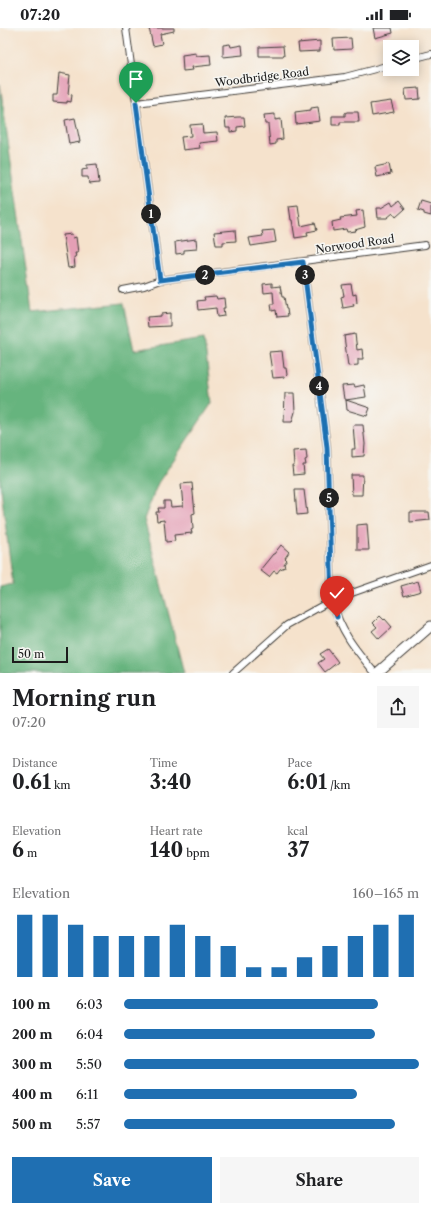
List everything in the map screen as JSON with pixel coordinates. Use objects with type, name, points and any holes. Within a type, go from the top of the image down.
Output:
[{"type":"main road","points":[[376,673],[431,626]]},
{"type":"street","points":[[126,28],[160,280]]},
{"type":"street","points":[[419,57],[431,54]]},
{"type":"street","name":"Woodbridge Road","points":[[136,103],[345,77],[383,67]]},
{"type":"street","name":"Norwood Road","points":[[123,290],[144,286],[160,280],[425,245]]},
{"type":"street","points":[[303,262],[327,447],[332,600],[337,617],[352,646],[376,673]]},
{"type":"street","points":[[233,673],[287,625],[332,600],[431,565]]},
{"type":"green space","points":[[0,84],[32,312],[124,303],[134,350],[204,339],[212,403],[158,483],[144,519],[184,673],[0,673],[0,587],[13,584],[0,482]]},
{"type":"building","points":[[149,28],[174,28],[174,31],[160,34],[162,44],[153,46]]},
{"type":"building","points":[[373,28],[392,28],[393,33],[375,38]]},
{"type":"building","points":[[351,38],[352,49],[334,50],[333,39]]},
{"type":"building","points":[[320,41],[320,51],[299,52],[298,43]]},
{"type":"building","points":[[230,44],[231,47],[242,45],[243,55],[223,57],[223,45]]},
{"type":"building","points":[[283,46],[284,56],[259,56],[259,47]]},
{"type":"building","points":[[196,53],[196,56],[210,55],[211,65],[192,67],[193,70],[183,71],[182,55]]},
{"type":"building","points":[[59,73],[70,75],[68,94],[72,95],[71,102],[53,102],[53,95],[57,95]]},
{"type":"building","points":[[419,88],[420,99],[406,100],[405,89]]},
{"type":"building","points":[[391,101],[394,112],[372,116],[370,104]]},
{"type":"building","points":[[318,107],[320,121],[296,124],[295,112],[311,110],[311,108]]},
{"type":"building","points":[[358,112],[359,122],[340,122],[340,125],[332,125],[332,116],[345,116],[345,113]]},
{"type":"building","points":[[275,114],[275,120],[281,119],[283,139],[276,140],[276,144],[270,145],[268,124],[265,124],[264,115]]},
{"type":"building","points":[[244,117],[245,126],[237,127],[237,131],[230,132],[230,128],[226,128],[225,118]]},
{"type":"building","points":[[75,118],[80,142],[69,144],[65,120]]},
{"type":"building","points":[[202,124],[203,133],[217,132],[218,141],[199,143],[200,148],[183,150],[181,137],[191,136],[190,125]]},
{"type":"building","points":[[97,164],[99,183],[89,184],[88,177],[82,177],[82,170],[87,169],[87,165]]},
{"type":"building","points":[[389,164],[391,174],[377,177],[375,167]]},
{"type":"building","points":[[399,201],[405,209],[396,217],[393,213],[387,218],[378,218],[377,208],[381,208],[391,202],[393,206]]},
{"type":"building","points":[[421,201],[431,204],[431,216],[418,210]]},
{"type":"building","points":[[298,205],[301,226],[315,223],[317,230],[307,232],[308,236],[295,238],[289,206]]},
{"type":"building","points":[[363,210],[365,227],[355,230],[356,231],[347,232],[346,229],[333,231],[332,222],[341,220],[340,218],[357,216],[356,211]]},
{"type":"building","points":[[235,230],[236,241],[223,242],[223,245],[216,245],[214,232]]},
{"type":"building","points":[[274,230],[276,242],[251,246],[249,238],[263,236],[262,231]]},
{"type":"building","points":[[72,234],[73,238],[76,237],[78,253],[75,253],[76,257],[74,257],[75,267],[68,268],[63,235]]},
{"type":"building","points":[[196,239],[197,249],[184,250],[184,253],[176,254],[175,242]]},
{"type":"building","points":[[272,283],[272,287],[280,286],[288,316],[277,317],[276,310],[272,311],[271,304],[274,304],[273,292],[264,293],[263,284]]},
{"type":"building","points":[[351,284],[353,295],[356,294],[357,303],[353,304],[354,306],[343,308],[341,297],[344,296],[342,285]]},
{"type":"building","points":[[216,296],[217,299],[224,298],[224,316],[217,317],[216,308],[198,310],[197,301],[205,300],[204,297]]},
{"type":"building","points":[[170,313],[170,326],[148,327],[147,317],[161,316],[161,314]]},
{"type":"building","points":[[355,334],[357,350],[362,349],[363,359],[358,359],[358,365],[348,366],[344,336]]},
{"type":"building","points":[[282,351],[284,368],[286,368],[287,375],[285,377],[273,378],[269,352]]},
{"type":"building","points":[[354,385],[355,387],[364,385],[366,397],[344,399],[342,386]]},
{"type":"building","points":[[285,393],[294,393],[295,412],[292,422],[284,422]]},
{"type":"building","points":[[346,400],[370,408],[367,416],[347,410]]},
{"type":"building","points":[[353,425],[363,425],[365,444],[364,456],[352,457],[352,449],[355,449]]},
{"type":"building","points":[[306,450],[306,465],[303,465],[304,474],[293,475],[293,451]]},
{"type":"building","points":[[351,475],[363,475],[362,495],[352,495]]},
{"type":"building","points":[[192,483],[195,513],[192,514],[192,533],[174,535],[175,541],[166,542],[164,520],[157,521],[156,512],[159,512],[158,508],[164,508],[164,501],[170,501],[171,507],[183,506],[181,484]]},
{"type":"building","points":[[295,490],[304,490],[307,514],[297,515]]},
{"type":"building","points":[[410,512],[429,512],[430,520],[410,522]]},
{"type":"building","points":[[367,524],[369,550],[357,550],[357,525]]},
{"type":"building","points":[[281,545],[289,552],[285,558],[287,560],[284,564],[285,567],[280,569],[277,573],[274,571],[269,577],[260,570]]},
{"type":"building","points":[[418,581],[421,591],[404,596],[401,586]]},
{"type":"building","points":[[380,616],[392,627],[379,639],[372,631],[377,627],[373,623]]},
{"type":"building","points":[[328,649],[338,662],[325,672],[318,663],[324,659],[320,654]]},
{"type":"route","points":[[136,103],[160,280],[303,262],[327,447],[332,600],[337,617]]}]
